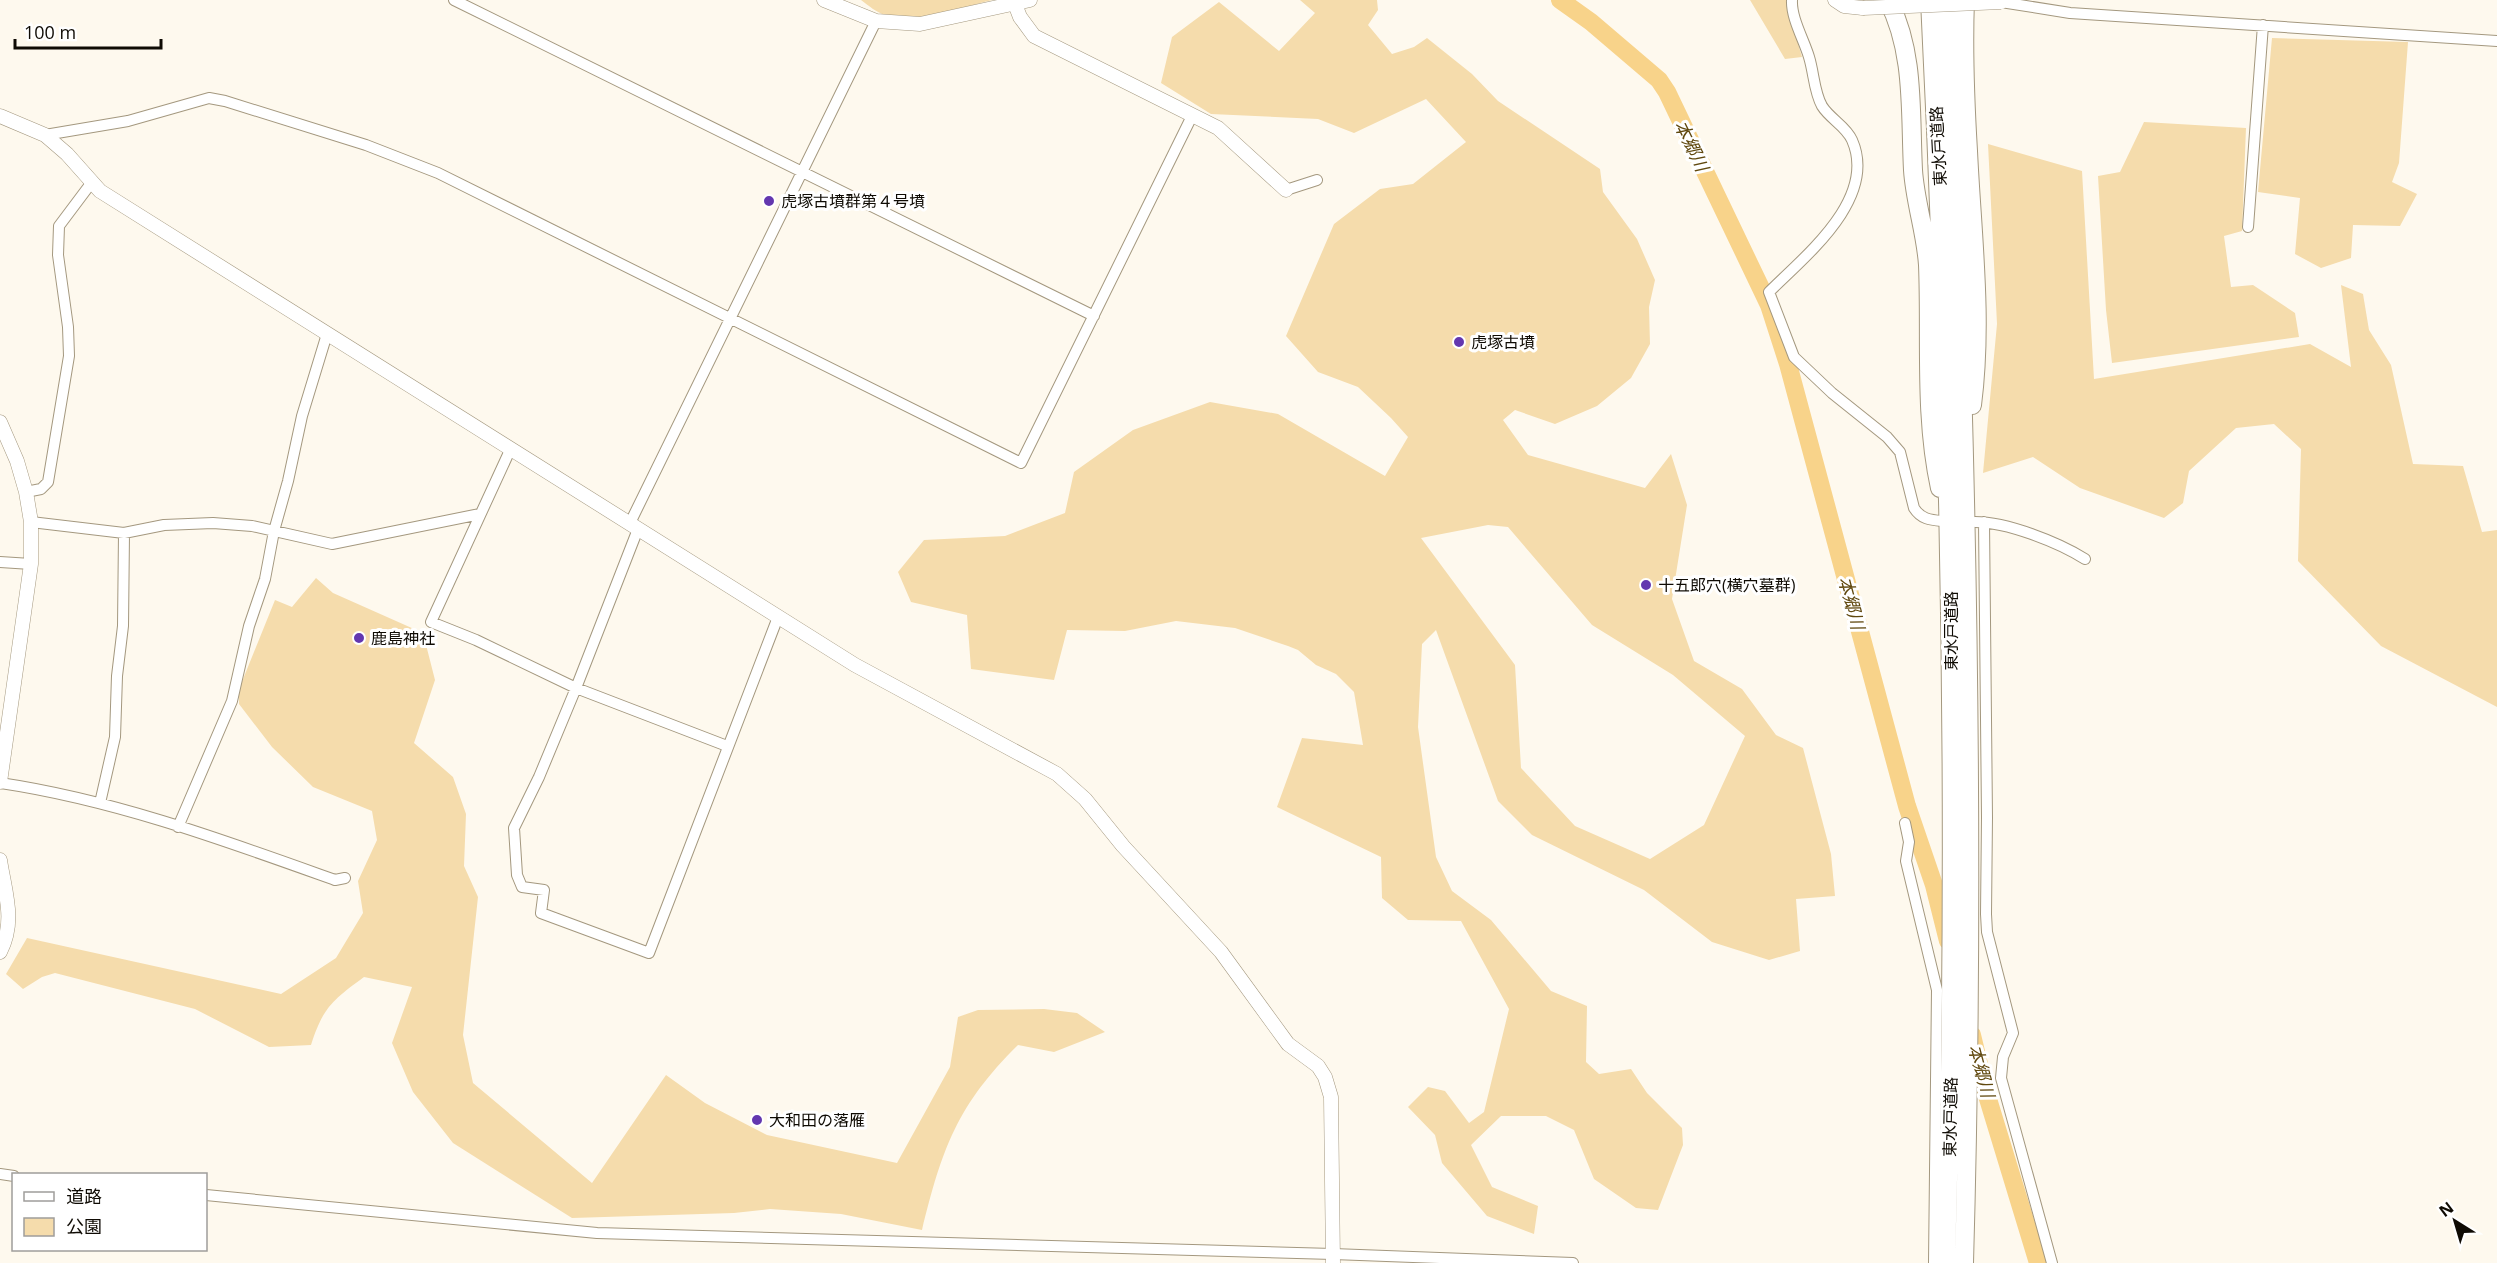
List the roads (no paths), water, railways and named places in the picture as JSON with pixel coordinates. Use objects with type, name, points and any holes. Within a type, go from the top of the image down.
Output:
[{"type":"highway","points":[[1888,0],[1903,37],[1909,80],[1913,173],[1928,262],[1930,408],[1938,477],[1964,525]]},
{"type":"highway","name":"東水戸道路","points":[[1930,0],[1943,244],[1964,525],[1970,812],[1969,1093],[1964,1263]]},
{"type":"highway","name":"東水戸道路","points":[[1946,1263],[1951,1093],[1953,823],[1966,460],[1948,0]]},
{"type":"highway","points":[[1965,0],[1966,110],[1976,243],[1978,363],[1966,460]]},
{"type":"street","points":[[454,0],[1094,316]]},
{"type":"street","points":[[824,0],[876,21],[920,24],[1030,0]]},
{"type":"street","points":[[1792,0],[1821,104],[1846,130],[1855,147],[1856,178],[1849,204],[1808,254],[1769,292],[1794,357],[1832,393],[1887,437],[1900,452],[1914,508],[1919,515],[1964,525],[1996,522],[2072,551],[2085,559]]},
{"type":"street","points":[[1835,0],[1844,6],[1863,8],[2001,2],[2070,14],[2497,41]]},
{"type":"street","points":[[1016,4],[1020,16],[1034,36],[1218,128],[1286,190],[1317,180]]},
{"type":"street","points":[[778,617],[726,746],[649,953],[541,913],[544,890],[522,887],[517,875],[514,828],[539,777],[576,688],[634,526],[730,318],[876,21]]},
{"type":"street","points":[[2248,227],[2263,25]]},
{"type":"street","points":[[45,135],[128,121],[209,98],[225,100],[366,144],[438,173],[1021,463],[1192,116]]},
{"type":"street","points":[[0,116],[45,135],[67,154],[100,191],[855,665],[1057,774],[1085,799],[1123,846],[1221,951],[1288,1044],[1317,1066],[1329,1086],[1332,1097],[1333,1258]]},
{"type":"street","points":[[26,492],[41,489],[48,482],[69,356],[68,327],[58,255],[59,226],[92,182]]},
{"type":"street","points":[[178,827],[232,700],[249,626],[265,579],[274,531],[302,416],[327,334]]},
{"type":"street","points":[[0,422],[17,461],[26,492],[31,522],[31,564],[0,783],[52,791],[100,803],[335,880],[345,878]]},
{"type":"street","points":[[511,448],[431,622],[476,640],[576,688],[726,746]]},
{"type":"street","points":[[31,522],[124,533],[164,525],[213,523],[252,526],[332,544],[480,514]]},
{"type":"street","points":[[1964,525],[1987,932],[2013,1033],[2003,1057],[2001,1078],[2052,1263]]},
{"type":"street","points":[[100,803],[115,737],[117,676],[123,626],[124,533]]},
{"type":"street","points":[[0,562],[31,564]]},
{"type":"street","points":[[1905,822],[1909,842],[1906,861],[1937,990],[1934,1263]]},
{"type":"street","points":[[0,860],[10,914],[9,929],[0,952]]},
{"type":"street","points":[[207,1195],[597,1233],[1333,1258],[1573,1263]]},
{"type":"waterway","name":"本郷川","points":[[1560,0],[1591,22],[1659,80],[1667,92],[1769,305],[1788,364],[1907,806],[1934,885],[1948,941]]},
{"type":"waterway","name":"本郷川","points":[[1972,1035],[1985,1089],[2038,1263]]},
{"type":"place","name":"虎塚古墳群第４号墳","points":[[769,201]]},
{"type":"place","name":"虎塚古墳","points":[[1459,342]]},
{"type":"place","name":"十五郎穴(横穴墓群)","points":[[1646,585]]},
{"type":"place","name":"鹿島神社","points":[[359,638]]},
{"type":"place","name":"大和田の落雁","points":[[757,1120]]}]
